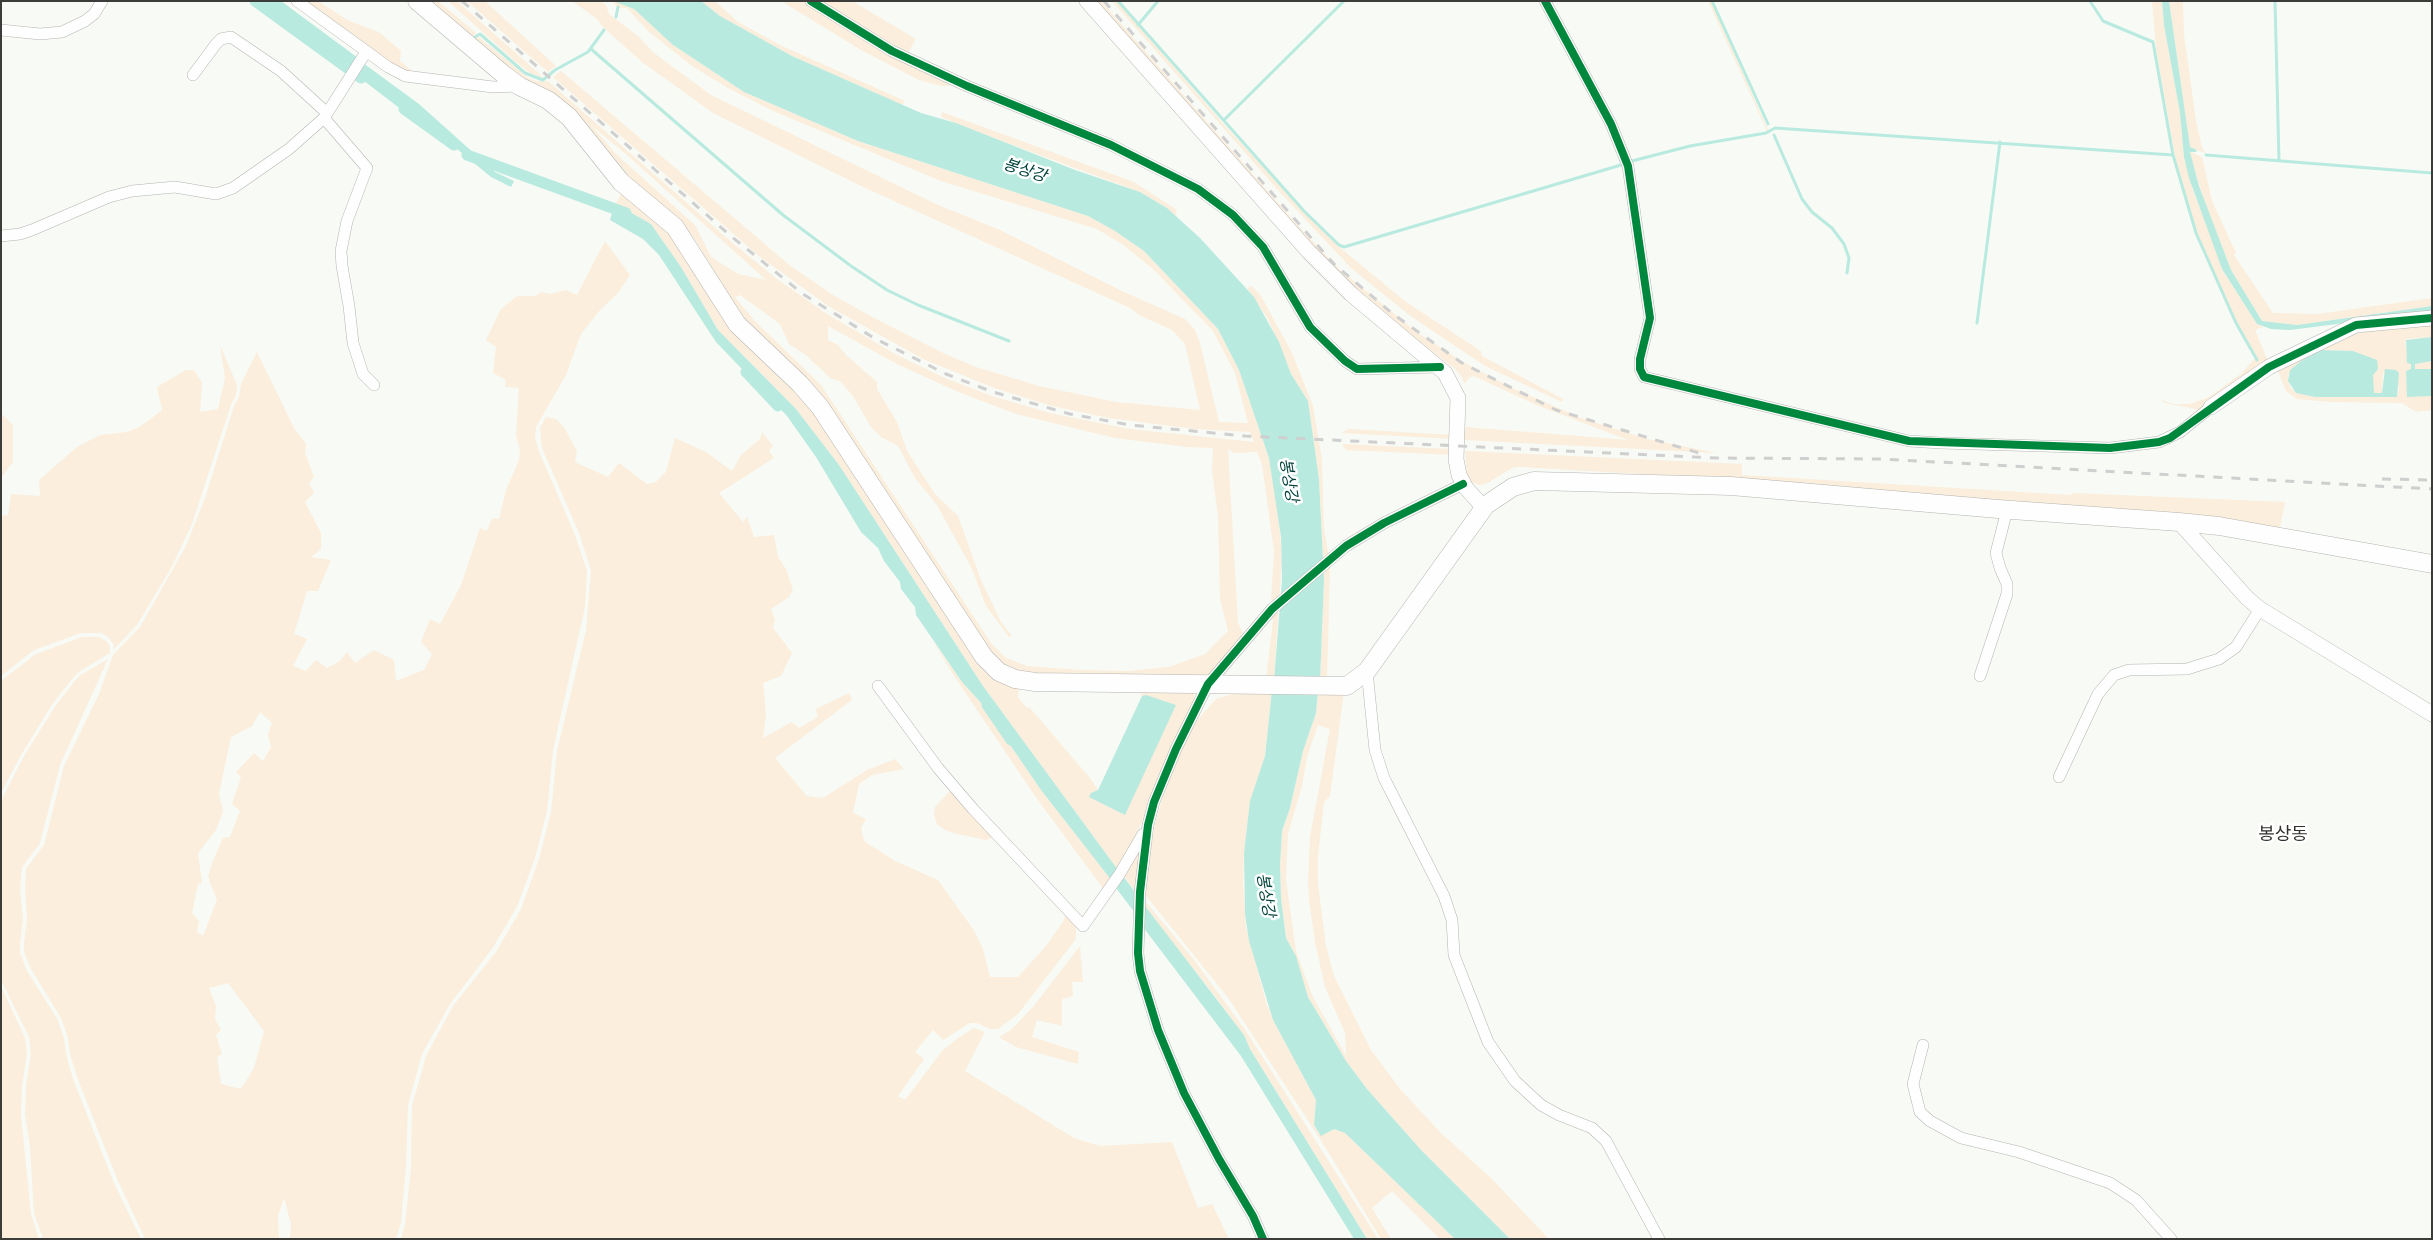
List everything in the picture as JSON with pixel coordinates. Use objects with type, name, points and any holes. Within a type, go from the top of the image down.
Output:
[{"type":"main road","points":[[417,1],[519,86],[548,100],[569,118],[621,182],[675,227],[736,324],[800,384],[820,407],[984,656],[999,672],[1015,679],[1034,682],[1340,687],[1354,682],[1367,671],[1484,508],[1506,490],[1534,481],[1730,486],[2007,510],[2179,522],[2219,526],[2432,564]]},
{"type":"street","points":[[1,30],[40,34],[62,32],[85,21],[94,14],[102,1]]},
{"type":"street","points":[[297,1],[364,55],[405,76],[493,87],[519,86]]},
{"type":"street","points":[[811,1],[892,51],[968,86],[1111,145],[1198,189],[1233,215],[1262,247],[1310,327],[1345,361],[1357,369],[1440,367]]},
{"type":"street","points":[[1087,1],[1309,252],[1351,294],[1440,367],[1458,398],[1456,459],[1463,484],[1484,508]]},
{"type":"street","points":[[1545,1],[1611,124],[1628,166],[1650,318],[1640,359],[1640,369],[1644,377],[1908,441],[2110,448],[2159,442],[2180,432],[2210,407],[2269,366],[2356,326],[2432,318]]},
{"type":"street","points":[[193,75],[216,44],[221,39],[231,37],[281,71],[325,115],[367,168],[347,221],[342,251],[342,266],[350,306],[353,343],[363,374],[374,384]]},
{"type":"street","points":[[1,236],[20,234],[109,197],[132,191],[175,187],[216,194],[224,191],[289,149],[325,115],[364,55]]},
{"type":"street","points":[[1263,1239],[1253,1216],[1218,1159],[1184,1093],[1158,1030],[1140,971],[1138,953],[1140,892],[1148,825],[1154,802],[1176,749],[1208,684],[1272,609],[1328,560],[1384,522],[1463,484]]},
{"type":"street","points":[[1980,676],[2007,594],[2007,584],[1996,553],[2007,510]]},
{"type":"street","points":[[2179,522],[2247,598],[2260,609],[2432,714]]},
{"type":"street","points":[[2059,777],[2098,694],[2114,674],[2129,670],[2187,669],[2219,659],[2236,647],[2260,609]]},
{"type":"street","points":[[1367,671],[1375,750],[1384,778],[1444,896],[1452,920],[1454,955],[1488,1042],[1515,1081],[1541,1105],[1559,1115],[1592,1128],[1606,1141],[1659,1239]]},
{"type":"street","points":[[878,686],[938,768],[973,809],[1083,926],[1119,875],[1148,825]]},
{"type":"street","points":[[1923,1045],[1913,1084],[1920,1112],[1930,1121],[1960,1138],[2019,1152],[2110,1183],[2136,1200],[2171,1239]]},
{"type":"shaded area","points":[[300,1],[318,1],[349,21],[379,32],[401,51],[400,61],[415,73],[393,67]]},
{"type":"shaded area","points":[[426,1],[438,1],[476,33],[473,36],[475,38],[479,37],[527,77],[535,81],[548,81],[729,240],[777,279],[824,312],[895,354],[945,378],[992,396],[1050,413],[1130,429],[1254,442],[1250,432],[1194,429],[1109,418],[1052,406],[994,388],[923,359],[828,306],[759,256],[553,77],[561,71],[792,267],[833,295],[874,318],[943,353],[976,367],[1039,386],[1116,402],[1200,410],[1185,344],[1172,330],[1139,315],[1130,308],[861,186],[713,113],[642,62],[603,27],[597,19],[572,1],[601,1],[606,5],[609,14],[638,36],[654,53],[711,95],[938,205],[1000,230],[1124,292],[1185,319],[1195,330],[1200,343],[1219,422],[1248,423],[1235,373],[1213,331],[1153,269],[1122,244],[1097,229],[941,181],[773,111],[728,88],[692,66],[648,31],[627,8],[619,8],[613,2],[623,3],[634,9],[673,45],[744,92],[858,141],[1088,216],[1115,231],[1144,251],[1218,329],[1239,370],[1269,458],[1277,500],[1282,557],[1274,680],[1266,681],[1273,620],[1270,617],[1274,551],[1262,464],[1257,452],[1234,453],[1228,449],[1238,623],[1243,633],[1209,678],[1030,676],[1006,668],[987,648],[766,344],[741,315],[696,241],[685,228],[533,88]],"holes":[[[591,125],[627,155],[766,280],[738,274],[711,257],[695,225],[614,152]],[[740,295],[780,324],[789,344],[806,355],[831,379],[840,381],[853,396],[871,427],[881,437],[898,446],[915,478],[937,505],[972,569],[986,606],[1009,637],[1012,636],[1001,622],[981,580],[958,516],[935,494],[907,451],[897,422],[877,389],[877,382],[847,356],[838,345],[828,340],[828,326],[897,364],[956,391],[1016,414],[1115,438],[1186,447],[1213,448],[1212,472],[1218,516],[1220,599],[1228,631],[1205,654],[1169,667],[1128,671],[1081,670],[1027,666],[1006,658],[991,643],[821,385],[754,320],[735,297]]]},
{"type":"shaded area","points":[[448,1],[457,1],[544,78],[530,73],[517,63]]},
{"type":"shaded area","points":[[467,1],[485,1],[556,66],[548,72]]},
{"type":"shaded area","points":[[701,1],[715,1],[738,22],[780,45],[905,101],[902,105],[792,56],[720,16]]},
{"type":"shaded area","points":[[781,1],[806,1],[957,85],[941,86],[919,80],[861,50]]},
{"type":"shaded area","points":[[817,1],[852,1],[916,39],[907,54]]},
{"type":"shaded area","points":[[1094,1],[1101,1],[1301,229],[1339,269],[1418,333],[1463,362],[1508,386],[1581,418],[1647,439],[1717,453],[1463,440],[1466,427],[1628,440],[1534,404],[1474,376],[1470,377],[1464,384],[1462,377],[1455,369],[1380,311],[1335,271]]},
{"type":"shaded area","points":[[1112,1],[1117,1],[1227,128],[1338,246],[1406,302],[1481,351],[1482,356],[1563,399],[1562,402],[1485,366],[1409,315],[1351,268],[1277,189]]},
{"type":"shaded area","points":[[1708,1],[1711,1],[1768,130],[1766,132],[1766,129]]},
{"type":"shaded area","points":[[2152,1],[2162,1],[2164,25],[2180,113],[2184,157],[2194,194],[2217,249],[2222,269],[2257,324],[2263,327],[2255,330],[2268,361],[2200,410],[2165,403],[2124,376],[2159,399],[2173,404],[2190,404],[2209,397],[2242,373],[2254,359],[2258,361],[2237,323],[2197,233],[2178,173],[2156,49]]},
{"type":"shaded area","points":[[2169,1],[2183,1],[2184,35],[2196,121],[2202,148],[2206,153],[2190,148]]},
{"type":"shaded area","points":[[942,112],[1134,182],[1177,210],[1175,217],[1167,208],[1140,192],[983,134],[941,117]]},
{"type":"shaded area","points":[[2189,151],[2202,157],[2212,201],[2236,253],[2234,255],[2273,313],[2317,314],[2432,298],[2432,306],[2297,325],[2262,321],[2231,270],[2205,204]]},
{"type":"shaded area","points":[[621,194],[629,194],[657,216],[796,385],[996,675],[1195,691],[1192,707],[1146,814],[1118,870],[983,686],[839,465],[796,409],[718,330],[681,267],[651,224],[628,211],[613,209]],"holes":[[[1019,687],[1139,692],[1142,696],[1146,695],[1125,815],[1089,797],[1098,790],[1090,778],[1030,708],[1026,707],[1018,697]]]},
{"type":"shaded area","points":[[605,241],[630,275],[618,293],[600,310],[581,334],[566,375],[536,427],[535,436],[538,449],[575,535],[587,571],[585,607],[553,750],[547,811],[535,858],[517,907],[492,949],[450,1004],[422,1054],[408,1105],[406,1167],[401,1223],[396,1239],[290,1239],[291,1224],[284,1198],[278,1216],[279,1239],[145,1239],[118,1181],[77,1077],[70,1054],[68,1038],[61,1018],[31,969],[24,952],[27,919],[26,869],[44,845],[64,766],[99,694],[113,655],[140,627],[186,546],[205,498],[234,406],[239,397],[241,384],[257,352],[294,428],[306,444],[305,453],[314,477],[309,483],[314,493],[305,502],[321,533],[321,549],[311,557],[331,560],[318,591],[307,591],[294,634],[307,639],[293,666],[306,671],[316,660],[327,668],[340,661],[347,652],[355,663],[374,650],[394,660],[396,681],[424,670],[432,654],[421,642],[430,619],[440,624],[461,585],[480,528],[487,531],[492,518],[499,519],[506,490],[519,460],[520,449],[516,436],[519,388],[505,387],[506,380],[493,373],[496,347],[486,340],[501,309],[517,296],[535,296],[541,292],[550,294],[566,290],[577,295]],"holes":[[[260,712],[272,723],[268,735],[271,747],[263,761],[254,753],[236,772],[241,777],[232,804],[240,811],[230,837],[223,838],[212,863],[208,877],[217,900],[203,936],[197,932],[199,921],[192,913],[198,884],[202,883],[198,853],[216,830],[223,811],[219,794],[231,737],[252,726]],[[228,983],[264,1031],[254,1068],[241,1089],[221,1084],[217,1057],[222,1054],[216,1035],[221,1030],[215,1019],[216,1006],[209,988]]]},
{"type":"shaded area","points":[[1252,286],[1261,296],[1292,353],[1313,406],[1322,460],[1324,528],[1330,564],[1327,681],[1320,681],[1324,580],[1319,479],[1308,401],[1291,374],[1268,319],[1247,288]]},
{"type":"shaded area","points":[[2432,321],[2432,337],[2406,339],[2405,344],[2411,363],[2411,369],[2406,371],[2407,383],[2423,396],[2432,396],[2432,410],[2416,412],[2402,403],[2330,402],[2297,399],[2286,391],[2278,371],[2357,331]],"holes":[[[2321,350],[2353,351],[2357,353],[2373,374],[2373,393],[2382,394],[2383,372],[2399,387],[2397,397],[2315,397],[2296,393],[2290,387],[2288,376],[2290,371]]]},
{"type":"shaded area","points":[[220,345],[237,385],[236,395],[231,405],[192,524],[171,568],[137,625],[113,650],[114,645],[108,637],[101,633],[81,633],[34,650],[1,676],[1,516],[8,515],[11,494],[40,496],[39,480],[77,447],[100,435],[127,432],[139,427],[152,418],[162,410],[157,387],[186,370],[194,370],[202,383],[200,412],[218,409],[225,378]]},
{"type":"shaded area","points":[[2432,361],[2432,369],[2415,369],[2414,364]]},
{"type":"shaded area","points":[[1,413],[13,425],[13,462],[1,478]]},
{"type":"shaded area","points":[[546,417],[556,419],[564,427],[577,452],[575,462],[608,477],[619,463],[647,484],[656,482],[666,472],[675,438],[706,452],[732,471],[741,455],[760,439],[762,432],[773,446],[769,451],[774,458],[719,493],[743,522],[747,517],[754,537],[774,535],[778,557],[786,569],[793,590],[789,597],[771,609],[775,620],[773,628],[792,653],[781,676],[763,683],[766,715],[763,738],[792,722],[799,728],[818,717],[816,709],[849,693],[852,700],[775,758],[807,796],[823,798],[867,770],[895,759],[904,769],[872,775],[859,784],[853,813],[866,819],[861,828],[864,841],[895,861],[938,880],[975,932],[983,949],[990,977],[1018,977],[1046,946],[1064,920],[1066,912],[1076,925],[1076,939],[1018,1014],[998,1029],[990,1029],[977,1023],[970,1023],[943,1040],[933,1030],[915,1052],[924,1059],[898,1096],[905,1100],[942,1051],[958,1038],[974,1028],[985,1032],[965,1071],[1074,1138],[1100,1146],[1172,1142],[1198,1208],[1212,1204],[1229,1239],[401,1239],[405,1224],[411,1168],[412,1106],[426,1056],[453,1006],[496,952],[521,909],[539,859],[551,812],[557,751],[586,630],[591,570],[579,533],[542,448],[540,428]]},
{"type":"shaded area","points":[[1349,429],[1453,435],[1452,439],[1341,433]]},
{"type":"shaded area","points":[[1342,444],[1452,449],[1453,455],[1346,450]]},
{"type":"shaded area","points":[[1465,451],[1742,464],[1742,475],[2071,495],[2073,493],[2285,502],[2280,528],[2084,508],[1741,480],[1520,467],[1512,468],[1486,484],[1479,485],[1471,482],[1467,477]]},
{"type":"shaded area","points":[[82,637],[99,637],[106,641],[110,646],[110,653],[77,673],[53,703],[21,755],[1,793],[1,681],[36,654]]},
{"type":"shaded area","points":[[933,641],[962,682],[1001,725],[1006,739],[1041,790],[1112,881],[1105,891],[1035,796],[954,676]]},
{"type":"shaded area","points":[[108,659],[60,765],[40,843],[22,867],[20,889],[23,919],[20,953],[27,971],[58,1020],[73,1079],[114,1183],[141,1239],[43,1239],[34,1213],[30,1146],[25,1114],[26,1086],[31,1054],[29,1037],[1,980],[1,801],[24,756],[56,705],[79,676]]},
{"type":"shaded area","points":[[1272,690],[1265,756],[1250,802],[1244,853],[1243,882],[1246,927],[1266,1002],[1273,1020],[1316,1100],[1314,1125],[1321,1135],[1334,1129],[1345,1133],[1455,1239],[1440,1239],[1392,1191],[1372,1208],[1391,1239],[1381,1239],[1322,1142],[1229,999],[1143,892],[1155,823],[1168,780],[1185,742],[1198,719],[1216,699],[1236,693]]},
{"type":"shaded area","points":[[1318,691],[1344,692],[1330,796],[1324,802],[1318,857],[1318,884],[1326,946],[1334,976],[1371,1050],[1401,1090],[1441,1133],[1491,1178],[1549,1239],[1510,1239],[1422,1151],[1367,1089],[1346,1061],[1308,997],[1293,950],[1286,938],[1281,898],[1280,865],[1282,831],[1290,808],[1303,751],[1316,713]],"holes":[[[1318,725],[1330,729],[1310,837],[1308,881],[1315,942],[1325,987],[1345,1033],[1346,1056],[1312,995],[1296,951],[1286,880],[1288,834],[1302,786],[1307,757]]]},
{"type":"shaded area","points":[[952,789],[994,837],[986,840],[957,834],[945,830],[937,824],[934,815],[935,807]]},
{"type":"shaded area","points":[[1141,850],[1138,896],[1124,876],[1137,851]]},
{"type":"shaded area","points":[[1145,901],[1195,961],[1246,1031],[1378,1239],[1367,1239],[1250,1049],[1244,1035],[1170,941],[1145,906]]},
{"type":"shaded area","points":[[1080,946],[1083,982],[1072,982],[1073,996],[1062,999],[1062,1026],[1037,1020],[1032,1037],[1079,1052],[1078,1064],[1016,1047],[999,1037],[1011,1030],[1033,1007]]},
{"type":"shaded area","points":[[1,986],[25,1038],[27,1054],[22,1086],[21,1115],[31,1214],[39,1239],[1,1239]]},
{"type":"water","points":[[259,1],[281,1],[358,58],[351,69]]},
{"type":"water","name":"봉상강","points":[[613,1],[701,1],[720,16],[792,56],[921,113],[956,123],[1075,170],[1140,192],[1167,208],[1200,238],[1254,297],[1279,342],[1291,374],[1308,401],[1319,479],[1324,580],[1320,681],[1274,680],[1282,579],[1281,537],[1269,458],[1239,370],[1218,329],[1144,251],[1115,231],[1088,216],[858,141],[744,92],[673,45],[634,9]]},
{"type":"water","points":[[2162,1],[2169,1],[2190,147],[2197,150],[2196,152],[2190,152],[2199,186],[2231,270],[2262,321],[2297,325],[2432,306],[2432,312],[2290,330],[2271,329],[2257,324],[2222,269],[2189,178],[2184,157],[2180,113],[2164,25]]},
{"type":"water","points":[[363,63],[419,104],[495,172],[514,181],[511,187],[491,177],[424,122],[398,107],[359,77],[353,76]]},
{"type":"water","points":[[613,209],[628,211],[651,224],[681,267],[718,330],[796,409],[839,465],[983,686],[1118,870],[1112,881],[1041,790],[1006,739],[1001,725],[962,682],[916,615],[915,607],[901,589],[900,582],[884,561],[878,548],[861,532],[816,457],[787,416],[716,342],[659,255],[643,239],[610,220]]},
{"type":"water","points":[[2432,337],[2432,361],[2415,364],[2415,369],[2432,369],[2432,396],[2407,397],[2406,371],[2411,369],[2411,364],[2407,363],[2406,340]]},
{"type":"water","points":[[2321,350],[2353,351],[2377,360],[2378,369],[2373,375],[2374,393],[2382,393],[2385,369],[2396,370],[2399,373],[2397,397],[2315,397],[2296,393],[2288,381],[2290,370],[2301,361]]},
{"type":"water","name":"봉상강","points":[[1272,690],[1318,691],[1316,713],[1303,751],[1290,808],[1282,831],[1280,865],[1281,898],[1286,938],[1296,956],[1308,997],[1346,1061],[1367,1089],[1422,1151],[1510,1239],[1455,1239],[1345,1133],[1334,1129],[1321,1136],[1314,1125],[1316,1100],[1273,1020],[1249,941],[1245,914],[1244,853],[1250,801],[1265,756]]},
{"type":"water","points":[[1146,695],[1176,705],[1125,815],[1089,797],[1091,793],[1098,790],[1142,696]]},
{"type":"water","points":[[1123,876],[1138,896],[1135,913],[1116,888]]},
{"type":"water","points":[[1145,906],[1244,1035],[1250,1049],[1367,1239],[1354,1239],[1241,1056],[1143,927]]},
{"type":"waterway","points":[[255,1],[361,78]]},
{"type":"waterway","points":[[1118,1],[1304,211],[1339,245],[1344,247],[1621,165]]},
{"type":"waterway","points":[[1138,25],[1158,1]]},
{"type":"waterway","points":[[1224,120],[1344,1]]},
{"type":"waterway","points":[[1712,1],[1768,124]]},
{"type":"waterway","points":[[2090,1],[2103,21],[2153,42],[2173,155]]},
{"type":"waterway","points":[[2275,1],[2279,161]]},
{"type":"waterway","points":[[616,17],[618,7]]},
{"type":"waterway","points":[[475,37],[480,34],[525,73],[543,80],[555,70],[588,52],[604,30]]},
{"type":"waterway","points":[[591,49],[783,215],[851,266],[887,290],[918,305],[1009,341]]},
{"type":"waterway","points":[[404,109],[454,145]]},
{"type":"waterway","points":[[1632,161],[1690,146],[1766,133],[1775,128],[2173,155],[2196,233],[2236,323],[2257,360]]},
{"type":"waterway","points":[[1774,135],[1802,199],[1812,212],[1832,228],[1844,244],[1849,258],[1847,273]]},
{"type":"waterway","points":[[1977,323],[2000,142]]},
{"type":"waterway","points":[[467,155],[626,213]]},
{"type":"waterway","points":[[2206,155],[2432,173]]},
{"type":"waterway","points":[[746,372],[778,406]]},
{"type":"waterway","points":[[987,705],[1011,740]]},
{"type":"railway","points":[[462,1],[732,237],[803,294],[874,338],[946,374],[993,392],[1070,414],[1130,425],[1245,436],[1716,458],[1882,459],[2432,489]]},
{"type":"railway","points":[[1104,1],[1334,264],[1393,314],[1462,363],[1556,410],[1699,453]]},
{"type":"railway","points":[[2382,479],[2432,480]]},
{"type":"cycle path","points":[[811,1],[892,51],[967,86],[1111,145],[1198,189],[1233,215],[1263,247],[1310,327],[1345,361],[1357,369],[1440,367]]},
{"type":"cycle path","points":[[1545,1],[1611,124],[1628,166],[1650,318],[1640,359],[1640,369],[1644,377],[1909,441],[2110,448],[2159,442],[2170,438],[2269,367],[2356,325],[2432,318]]},
{"type":"cycle path","points":[[1263,1239],[1253,1216],[1219,1159],[1184,1093],[1158,1030],[1140,971],[1138,953],[1140,892],[1148,825],[1154,802],[1176,749],[1208,684],[1272,609],[1346,546],[1384,523],[1463,484]]},
{"type":"district","name":"봉상동","points":[[2283,834]]}]
